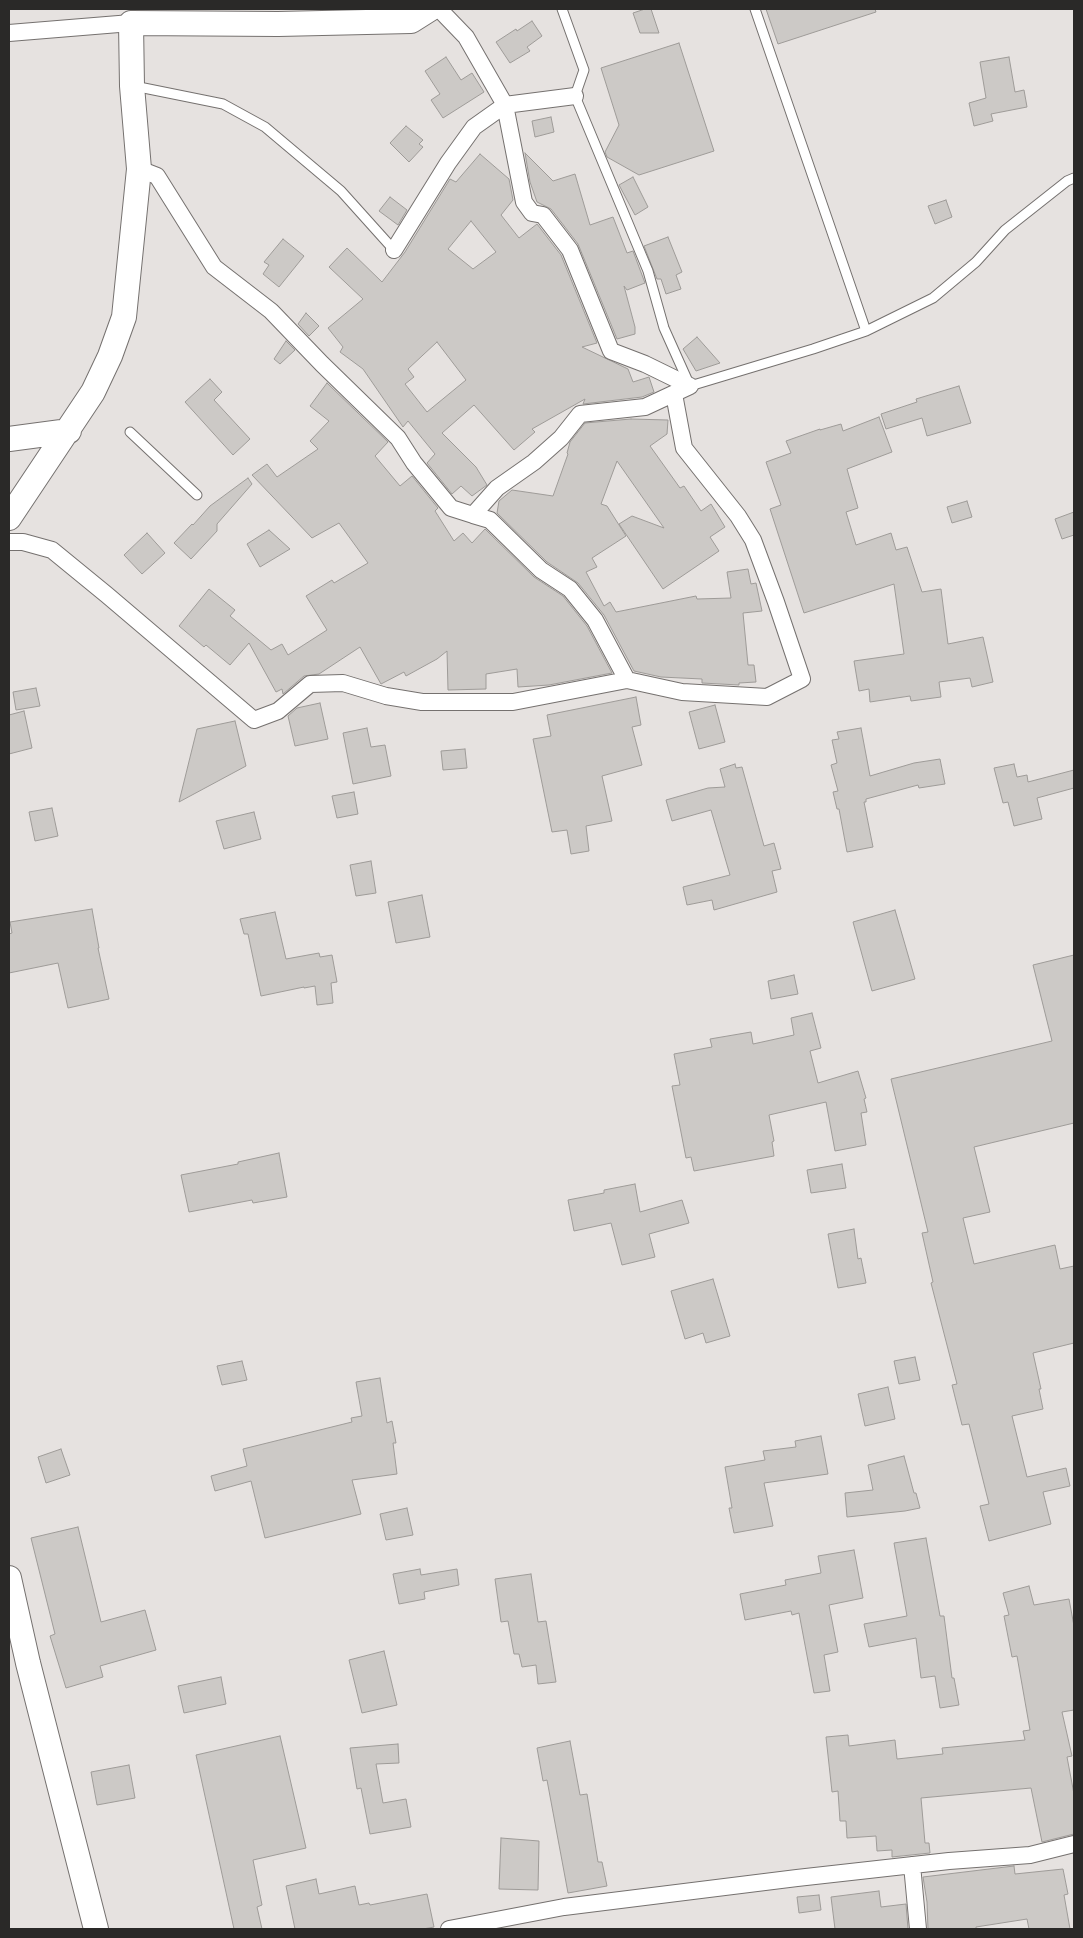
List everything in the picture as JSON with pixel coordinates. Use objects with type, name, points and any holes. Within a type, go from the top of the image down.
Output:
[{"type":"street","points":[[9,27],[130,16],[278,24],[411,21],[430,9]]},
{"type":"street","points":[[439,9],[466,37],[506,105],[524,202],[532,214],[543,215],[570,250],[611,351],[645,364],[690,386]]},
{"type":"street","points":[[9,34],[130,16]]},
{"type":"street","points":[[9,518],[69,431],[93,392],[110,356],[124,317],[139,169],[132,86],[130,16]]},
{"type":"street","points":[[394,250],[448,163],[474,127],[506,105],[575,96]]},
{"type":"street","points":[[139,169],[156,176],[214,267],[271,311],[398,438],[414,463],[451,508],[490,520],[541,570],[570,589],[596,620],[626,680]]},
{"type":"street","points":[[473,515],[497,488],[534,462],[561,438],[580,414],[645,407],[690,386]]},
{"type":"street","points":[[9,542],[24,542],[52,550],[254,720],[278,711],[310,684],[343,683],[386,696],[422,702],[513,702],[626,680],[682,692],[767,697],[802,679],[753,540],[738,516],[684,448],[674,394]]},
{"type":"street","points":[[9,439],[69,431]]},
{"type":"street","points":[[9,1578],[28,1663],[96,1929]]},
{"type":"street","points":[[449,1929],[564,1907],[912,1865],[1030,1855],[1074,1844]]},
{"type":"street","points":[[912,1865],[918,1929]]},
{"type":"lane","points":[[562,9],[584,70],[575,96],[648,271],[664,328],[690,386],[866,331],[933,298],[976,262],[1006,230],[1067,181],[1074,178]]},
{"type":"lane","points":[[755,9],[866,331]]},
{"type":"lane","points":[[132,86],[223,104],[265,127],[341,191],[394,250]]},
{"type":"lane","points":[[130,432],[197,495]]},
{"type":"building","points":[[651,9],[659,33],[640,33],[633,13]]},
{"type":"building","points":[[766,9],[875,9],[876,12],[778,44]]},
{"type":"building","points":[[532,21],[542,36],[527,47],[530,51],[510,63],[496,42]]},
{"type":"building","points":[[679,43],[714,151],[639,175],[607,157],[605,152],[619,125],[601,68]]},
{"type":"building","points":[[446,57],[461,80],[472,73],[484,92],[443,118],[431,100],[440,94],[425,71]]},
{"type":"building","points":[[1009,57],[1015,92],[1024,90],[1027,107],[991,114],[993,121],[974,126],[969,103],[986,98],[980,62]]},
{"type":"building","points":[[551,117],[554,132],[535,137],[532,121]]},
{"type":"building","points":[[406,126],[423,140],[419,144],[423,147],[409,162],[390,143]]},
{"type":"building","points":[[525,153],[553,181],[575,174],[590,225],[613,217],[627,253],[633,251],[645,283],[627,290],[624,286],[635,327],[635,334],[617,339],[578,244],[551,209],[537,202],[530,182]]},
{"type":"building","points":[[480,154],[509,179],[513,200],[501,215],[519,238],[537,224],[561,255],[597,343],[582,347],[628,369],[633,382],[649,377],[654,392],[642,397],[583,404],[585,399],[532,429],[535,432],[514,450],[474,405],[442,433],[476,467],[487,485],[472,496],[461,486],[452,494],[427,463],[435,454],[408,421],[403,427],[363,369],[340,352],[343,347],[328,328],[363,299],[329,267],[347,248],[382,282],[405,252],[450,179],[456,182]],"holes":[[[471,221],[496,252],[473,269],[448,249]],[[437,342],[466,380],[427,412],[405,384],[414,377],[408,369]]]},
{"type":"building","points":[[633,177],[648,207],[635,215],[619,185]]},
{"type":"building","points":[[390,197],[407,210],[398,225],[379,211]]},
{"type":"building","points":[[946,200],[952,217],[935,224],[928,206]]},
{"type":"building","points":[[668,237],[682,272],[676,275],[681,289],[666,294],[661,279],[657,279],[644,246]]},
{"type":"building","points":[[283,239],[304,256],[279,287],[263,274],[269,265],[264,262]]},
{"type":"building","points":[[306,313],[319,326],[309,336],[298,324]]},
{"type":"building","points":[[697,337],[720,363],[696,371],[683,349]]},
{"type":"building","points":[[286,341],[295,350],[280,364],[274,359]]},
{"type":"building","points":[[210,379],[222,392],[214,400],[250,439],[233,455],[185,402]]},
{"type":"building","points":[[327,383],[388,442],[375,456],[400,486],[412,476],[438,508],[435,511],[454,541],[463,533],[472,543],[485,529],[534,577],[563,596],[587,626],[612,673],[549,685],[518,687],[517,669],[486,674],[486,689],[448,690],[447,651],[437,659],[406,676],[404,672],[381,684],[360,647],[319,674],[304,676],[283,694],[282,689],[276,692],[249,643],[230,665],[179,626],[209,589],[235,610],[230,616],[271,650],[282,644],[288,655],[327,630],[306,596],[332,580],[334,583],[368,563],[339,523],[312,538],[252,475],[267,464],[277,477],[318,449],[310,441],[329,421],[310,406]]},
{"type":"building","points":[[959,386],[971,423],[927,436],[922,418],[886,429],[881,414],[917,402],[916,399]]},
{"type":"building","points":[[879,417],[892,452],[847,469],[858,508],[846,512],[856,545],[891,533],[896,550],[907,547],[922,592],[941,589],[948,644],[983,637],[993,682],[972,687],[970,678],[939,682],[941,697],[911,701],[910,696],[870,702],[869,689],[859,691],[854,661],[904,654],[894,584],[804,613],[770,509],[781,505],[766,462],[791,453],[786,441],[841,424],[843,431]]},
{"type":"building","points":[[631,419],[668,420],[667,434],[650,446],[680,488],[684,486],[701,511],[711,504],[725,527],[710,537],[719,551],[663,589],[619,524],[632,516],[664,528],[617,461],[601,504],[607,506],[626,536],[592,558],[597,567],[586,572],[604,606],[610,602],[616,612],[696,596],[697,599],[731,598],[727,572],[748,569],[751,584],[756,583],[762,611],[743,613],[748,665],[754,665],[756,682],[739,683],[739,685],[702,683],[702,679],[661,677],[634,671],[604,615],[578,583],[547,562],[497,513],[499,501],[512,490],[553,496],[568,454],[570,442],[585,423]]},
{"type":"building","points":[[248,478],[252,484],[217,524],[217,531],[191,559],[174,543],[210,506]]},
{"type":"building","points":[[967,501],[972,517],[952,523],[947,507]]},
{"type":"building","points":[[1074,512],[1074,535],[1062,539],[1055,519]]},
{"type":"building","points":[[269,530],[290,549],[260,567],[247,544]]},
{"type":"building","points":[[147,533],[165,553],[142,574],[124,555]]},
{"type":"building","points":[[36,688],[40,706],[16,710],[13,692]]},
{"type":"building","points":[[636,697],[641,725],[632,727],[642,765],[602,776],[612,821],[586,826],[589,851],[571,854],[567,830],[552,832],[533,739],[551,736],[547,715]]},
{"type":"building","points":[[320,703],[328,739],[295,746],[288,716],[297,708]]},
{"type":"building","points":[[715,705],[725,742],[699,749],[689,712]]},
{"type":"building","points":[[24,711],[32,748],[9,754],[9,715]]},
{"type":"building","points":[[235,721],[246,766],[179,802],[197,729]]},
{"type":"building","points":[[367,728],[371,747],[385,745],[391,776],[353,784],[343,733]]},
{"type":"building","points":[[861,728],[870,776],[914,763],[940,759],[945,784],[919,788],[918,785],[866,799],[866,802],[864,802],[873,847],[847,852],[839,809],[837,809],[833,792],[838,791],[831,765],[837,763],[832,740],[839,739],[837,732]]},
{"type":"building","points":[[465,749],[467,768],[443,770],[441,751]]},
{"type":"building","points":[[735,764],[736,768],[742,767],[764,846],[774,843],[781,869],[772,871],[777,892],[714,910],[712,900],[687,905],[683,887],[730,875],[711,810],[672,821],[666,800],[708,788],[725,787],[720,769]]},
{"type":"building","points":[[1014,764],[1017,777],[1027,775],[1028,782],[1074,770],[1074,788],[1037,798],[1042,819],[1014,826],[1008,802],[1003,803],[994,768]]},
{"type":"building","points":[[354,792],[358,814],[337,818],[332,796]]},
{"type":"building","points":[[52,808],[58,836],[35,841],[29,812]]},
{"type":"building","points":[[254,812],[261,839],[224,849],[216,821]]},
{"type":"building","points":[[371,861],[376,893],[356,896],[350,865]]},
{"type":"building","points":[[422,895],[430,937],[396,943],[388,902]]},
{"type":"building","points":[[92,909],[109,999],[68,1008],[58,963],[9,973],[9,934],[12,933],[10,922]]},
{"type":"building","points":[[895,910],[915,979],[872,991],[853,922]]},
{"type":"building","points":[[275,912],[286,959],[319,953],[320,957],[332,955],[337,982],[331,983],[333,1003],[317,1005],[315,986],[261,996],[248,934],[244,934],[240,919]]},
{"type":"building","points":[[1074,955],[1074,1123],[974,1147],[990,1212],[963,1218],[974,1264],[1055,1245],[1060,1269],[1074,1266],[1074,1343],[1033,1353],[1041,1389],[1039,1389],[1043,1409],[1012,1416],[1027,1477],[1066,1468],[1070,1486],[1043,1492],[1051,1524],[989,1541],[980,1506],[989,1504],[969,1424],[962,1425],[952,1385],[957,1384],[931,1283],[933,1282],[922,1233],[928,1232],[891,1079],[1052,1041],[1033,965]]},
{"type":"building","points":[[794,975],[798,994],[771,999],[768,981]]},
{"type":"building","points":[[812,1013],[821,1048],[810,1051],[818,1083],[858,1071],[866,1098],[864,1099],[867,1112],[861,1113],[866,1145],[835,1151],[826,1102],[769,1115],[774,1141],[772,1142],[774,1156],[694,1171],[691,1157],[686,1158],[672,1086],[680,1085],[674,1054],[712,1047],[710,1039],[751,1032],[753,1044],[794,1035],[791,1018]]},
{"type":"building","points":[[279,1153],[287,1197],[253,1203],[252,1200],[189,1212],[181,1175],[238,1164],[238,1162]]},
{"type":"building","points":[[842,1164],[846,1188],[811,1193],[807,1170]]},
{"type":"building","points":[[635,1184],[640,1212],[682,1200],[689,1223],[649,1234],[655,1257],[622,1265],[611,1223],[574,1231],[568,1200],[604,1193],[604,1190]]},
{"type":"building","points":[[854,1229],[858,1259],[861,1258],[866,1283],[838,1288],[828,1234]]},
{"type":"building","points":[[713,1279],[730,1336],[706,1343],[703,1333],[685,1339],[671,1291]]},
{"type":"building","points":[[915,1357],[920,1380],[899,1384],[894,1361]]},
{"type":"building","points":[[242,1361],[247,1380],[222,1385],[217,1366]]},
{"type":"building","points":[[380,1378],[387,1423],[392,1421],[396,1443],[393,1443],[397,1474],[352,1480],[361,1514],[265,1538],[251,1481],[215,1491],[211,1476],[247,1466],[243,1449],[352,1422],[351,1418],[362,1416],[356,1382]]},
{"type":"building","points":[[888,1387],[895,1419],[865,1426],[858,1394]]},
{"type":"building","points":[[821,1436],[828,1474],[764,1483],[773,1526],[734,1533],[729,1508],[732,1508],[725,1467],[765,1460],[763,1451],[796,1447],[795,1441]]},
{"type":"building","points":[[61,1449],[70,1475],[46,1483],[38,1457]]},
{"type":"building","points":[[904,1456],[920,1508],[847,1517],[845,1493],[873,1490],[868,1465]]},
{"type":"building","points":[[407,1508],[413,1535],[386,1540],[380,1514]]},
{"type":"building","points":[[78,1527],[101,1622],[145,1610],[156,1650],[100,1666],[103,1677],[66,1688],[50,1636],[55,1634],[31,1538]]},
{"type":"building","points":[[926,1538],[940,1616],[944,1616],[952,1678],[954,1678],[959,1705],[940,1708],[935,1676],[921,1678],[916,1638],[869,1647],[864,1624],[907,1616],[894,1543]]},
{"type":"building","points":[[854,1550],[863,1598],[829,1605],[838,1652],[824,1655],[830,1691],[814,1693],[799,1613],[792,1615],[791,1611],[745,1620],[740,1594],[786,1585],[785,1580],[821,1573],[818,1556]]},
{"type":"building","points":[[420,1569],[421,1575],[457,1569],[459,1585],[424,1592],[425,1599],[399,1604],[393,1574]]},
{"type":"building","points":[[531,1574],[538,1622],[546,1621],[556,1682],[538,1684],[536,1665],[522,1667],[519,1654],[514,1654],[508,1621],[501,1622],[495,1579]]},
{"type":"building","points":[[1029,1586],[1034,1605],[1069,1599],[1074,1626],[1074,1710],[1062,1712],[1072,1756],[1067,1757],[1074,1794],[1074,1834],[1042,1842],[1031,1788],[921,1798],[925,1843],[929,1843],[930,1853],[892,1857],[892,1850],[877,1851],[876,1836],[847,1838],[846,1821],[840,1821],[838,1791],[832,1792],[826,1737],[848,1735],[849,1746],[895,1740],[897,1759],[943,1754],[942,1748],[1025,1740],[1023,1731],[1030,1730],[1017,1656],[1012,1657],[1004,1616],[1009,1615],[1003,1593]]},
{"type":"building","points":[[384,1651],[397,1705],[362,1713],[349,1660]]},
{"type":"building","points":[[221,1677],[226,1704],[184,1713],[178,1686]]},
{"type":"building","points":[[280,1736],[306,1848],[253,1860],[262,1905],[257,1907],[262,1929],[234,1929],[196,1755]]},
{"type":"building","points":[[570,1741],[580,1795],[587,1794],[598,1862],[602,1862],[607,1886],[568,1893],[547,1780],[543,1781],[537,1748]]},
{"type":"building","points":[[398,1744],[399,1763],[376,1764],[383,1803],[406,1799],[411,1827],[370,1834],[361,1788],[357,1789],[350,1748]]},
{"type":"building","points":[[129,1765],[135,1798],[97,1805],[91,1772]]},
{"type":"building","points":[[501,1838],[539,1841],[538,1890],[499,1889]]},
{"type":"building","points":[[1014,1866],[1015,1874],[1063,1869],[1068,1894],[1064,1895],[1070,1929],[1029,1929],[1027,1919],[976,1927],[976,1929],[928,1929],[927,1902],[923,1877]]},
{"type":"building","points":[[316,1879],[319,1894],[355,1886],[359,1905],[369,1903],[370,1905],[427,1894],[434,1927],[423,1929],[295,1929],[286,1886]]},
{"type":"building","points":[[879,1891],[881,1907],[906,1904],[908,1929],[835,1929],[831,1897]]},
{"type":"building","points":[[819,1895],[821,1910],[799,1913],[797,1897]]}]
